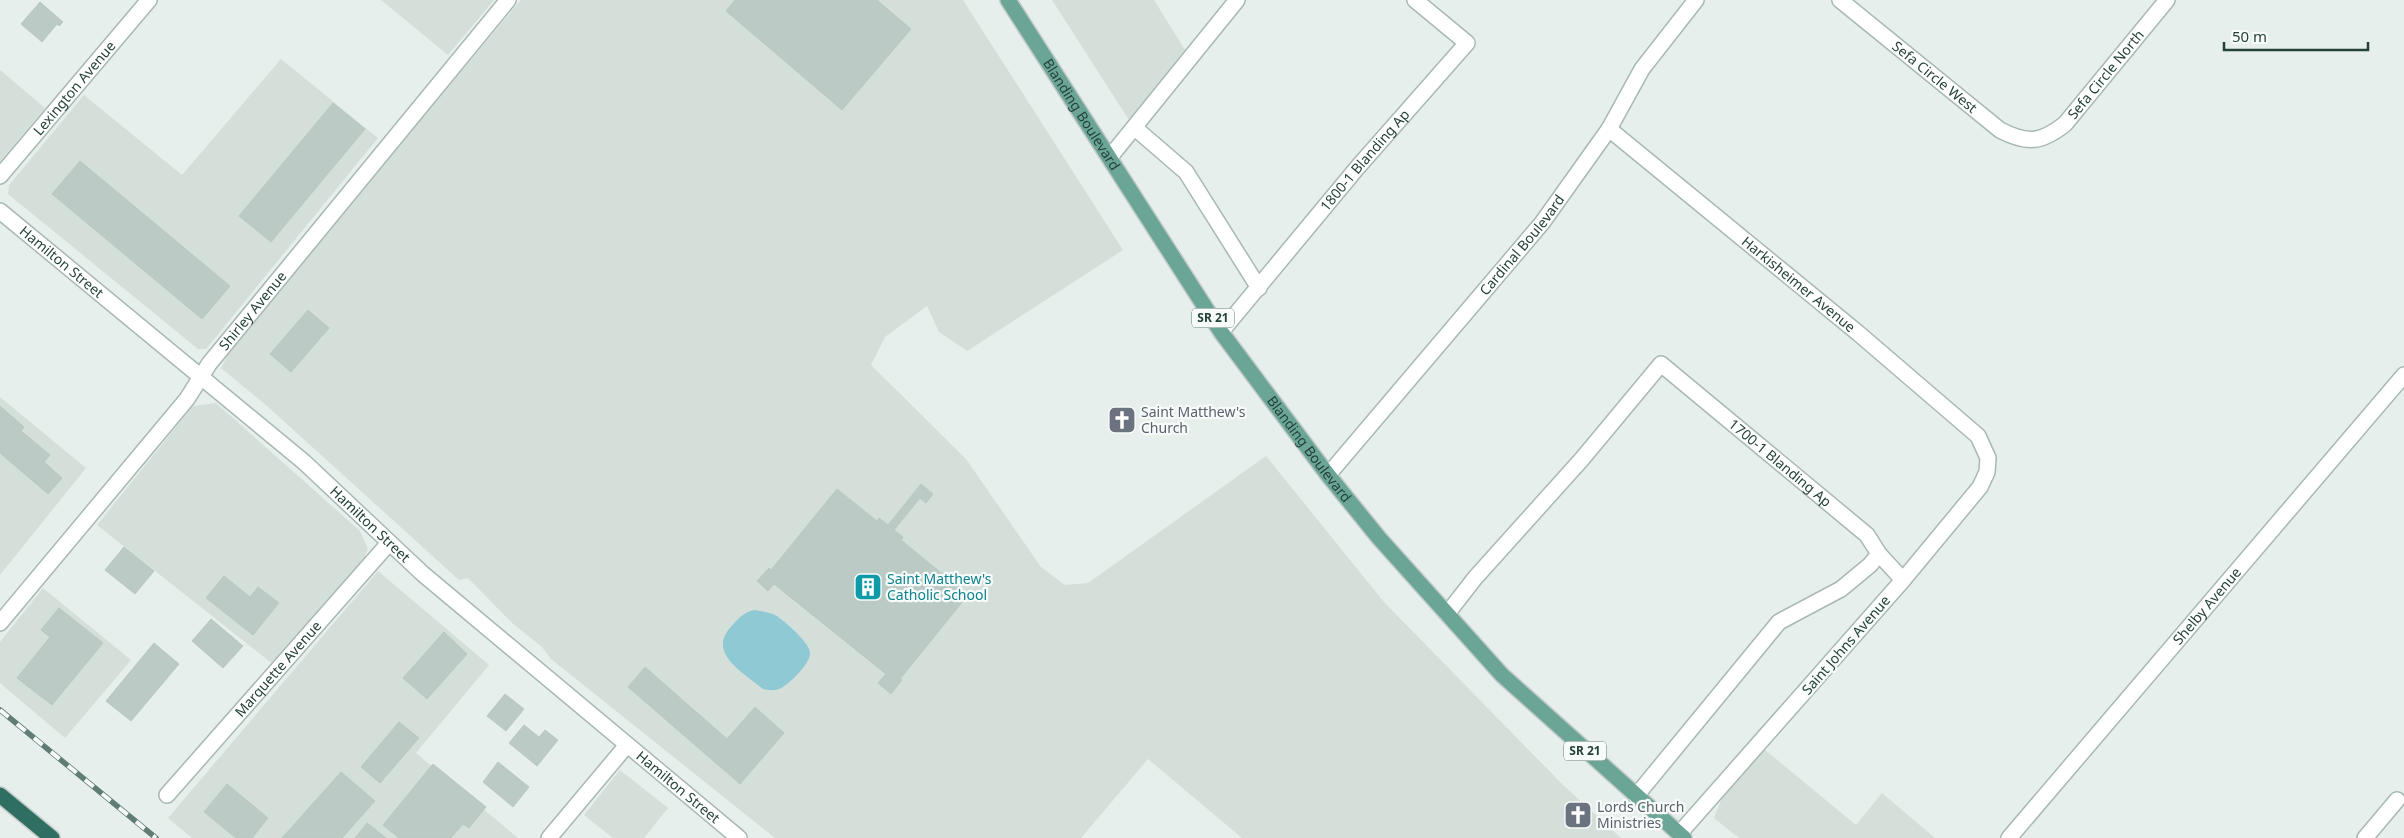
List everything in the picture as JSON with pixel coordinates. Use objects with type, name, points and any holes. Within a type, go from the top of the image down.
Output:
[{"type":"highway","points":[[0,795],[52,838]]},
{"type":"main road","name":"Blanding Boulevard","points":[[1008,0],[1222,332],[1328,475],[1379,538],[1502,674],[1682,836]]},
{"type":"street","name":"Lexington Avenue","points":[[0,176],[149,0]]},
{"type":"street","name":"Shirley Avenue","points":[[0,623],[187,399],[209,364],[508,0]]},
{"type":"street","points":[[1110,157],[1238,0]]},
{"type":"street","name":"1800-1 Blanding Ap","points":[[1222,332],[1357,168],[1467,43],[1415,0]]},
{"type":"street","name":"Cardinal Boulevard","points":[[1328,475],[1542,223],[1609,129],[1642,68],[1696,0]]},
{"type":"street","name":"Sefa Circle West","points":[[1840,0],[2000,130],[2017,139],[2036,140]]},
{"type":"street","name":"Sefa Circle North","points":[[2036,140],[2052,134],[2065,124],[2167,0]]},
{"type":"street","points":[[1135,128],[1186,172],[1259,288]]},
{"type":"street","name":"Harkisheimer Avenue","points":[[1609,129],[1858,333],[1978,436],[1983,444]]},
{"type":"street","name":"Hamilton Street","points":[[0,211],[304,462],[389,543],[457,604],[739,838]]},
{"type":"street","name":"1700-1 Blanding Ap","points":[[1447,614],[1475,578],[1582,459],[1662,364],[1867,535],[1879,554]]},
{"type":"street","name":"Shelby Avenue","points":[[2009,838],[2404,374]]},
{"type":"street","name":"Saint Johns Avenue","points":[[1682,836],[1904,580],[1980,487],[1987,472],[1988,458],[1983,444]]},
{"type":"street","name":"Marquette Avenue","points":[[167,795],[389,543]]},
{"type":"street","points":[[1636,796],[1779,622],[1841,589],[1870,566],[1879,554],[1904,580]]},
{"type":"street","points":[[549,838],[627,745]]},
{"type":"street","points":[[2365,838],[2397,800]]},
{"type":"shaded area","points":[[381,0],[494,0],[448,55]]},
{"type":"shaded area","points":[[521,0],[963,0],[1123,250],[967,351],[939,332],[927,306],[885,337],[871,365],[966,459],[1041,567],[1065,585],[1088,583],[1266,456],[1384,602],[1562,784],[1621,838],[1242,838],[1148,759],[1081,838],[775,838],[551,659],[542,647],[511,622],[468,578],[459,580],[267,406],[221,368],[237,338]]},
{"type":"shaded area","points":[[1052,0],[1154,0],[1185,50],[1129,120]]},
{"type":"shaded area","points":[[281,59],[378,138],[206,349],[198,349],[8,194],[9,185],[84,95],[182,175]]},
{"type":"shaded area","points":[[0,70],[45,108],[0,161]]},
{"type":"shaded area","points":[[0,397],[86,468],[0,575]]},
{"type":"shaded area","points":[[216,403],[360,531],[368,549],[362,562],[274,665],[97,525],[193,406]]},
{"type":"shaded area","points":[[378,571],[489,665],[416,753],[518,838],[192,838],[168,818]]},
{"type":"shaded area","points":[[43,588],[131,660],[65,738],[0,683],[0,642]]},
{"type":"shaded area","points":[[1764,749],[1856,825],[1882,793],[1935,838],[1739,838],[1714,818],[1722,797]]},
{"type":"shaded area","points":[[620,770],[668,808],[644,838],[613,838],[584,815]]},
{"type":"water","points":[[754,610],[773,614],[782,620],[805,642],[810,652],[807,662],[799,673],[779,689],[763,689],[732,663],[726,655],[723,646],[724,637],[730,628],[743,615]]},
{"type":"building","points":[[735,0],[877,0],[911,29],[842,110],[726,11]]},
{"type":"building","points":[[40,2],[63,22],[59,26],[57,24],[42,42],[21,24]]},
{"type":"building","points":[[333,103],[365,129],[271,242],[239,216]]},
{"type":"building","points":[[80,161],[230,286],[202,319],[52,194]]},
{"type":"building","points":[[308,310],[329,328],[291,372],[270,354]]},
{"type":"building","points":[[0,406],[24,427],[21,431],[50,455],[44,462],[62,478],[48,494],[0,453]]},
{"type":"building","name":"Saint Matthew's Catholic School","points":[[921,484],[933,494],[926,503],[920,498],[894,530],[903,537],[901,540],[968,595],[900,679],[902,680],[891,694],[878,683],[886,674],[774,584],[768,591],[757,581],[769,568],[771,570],[837,489],[877,521],[879,518],[888,525]]},
{"type":"building","points":[[124,547],[154,571],[135,594],[105,570]]},
{"type":"building","points":[[224,576],[250,597],[258,587],[279,603],[253,635],[206,598]]},
{"type":"building","points":[[59,608],[103,643],[52,705],[17,678],[50,637],[41,630]]},
{"type":"building","points":[[211,619],[243,646],[223,668],[192,641]]},
{"type":"building","points":[[444,632],[467,654],[427,699],[403,678]]},
{"type":"building","points":[[154,643],[179,664],[131,721],[106,701]]},
{"type":"building","points":[[645,667],[727,739],[755,707],[784,733],[740,784],[628,687]]},
{"type":"building","points":[[505,694],[524,709],[506,731],[487,716]]},
{"type":"building","points":[[399,722],[419,738],[380,783],[361,767]]},
{"type":"building","points":[[524,725],[539,737],[545,730],[558,740],[537,766],[509,743]]},
{"type":"building","points":[[498,762],[529,787],[513,807],[483,782]]},
{"type":"building","points":[[433,764],[486,807],[469,828],[463,824],[451,838],[399,838],[383,825]]},
{"type":"building","points":[[341,772],[375,801],[342,838],[282,838]]},
{"type":"building","points":[[227,784],[268,818],[252,838],[236,838],[204,812]]},
{"type":"building","points":[[367,823],[386,838],[355,838]]},
{"type":"railway","points":[[0,710],[156,838]]},
{"type":"place","name":"Saint Matthew's Church","points":[[1122,420]]},
{"type":"place","name":"Saint Matthew's Catholic School","points":[[868,587]]},
{"type":"place","name":"Lords Church Ministries","points":[[1578,815]]}]
